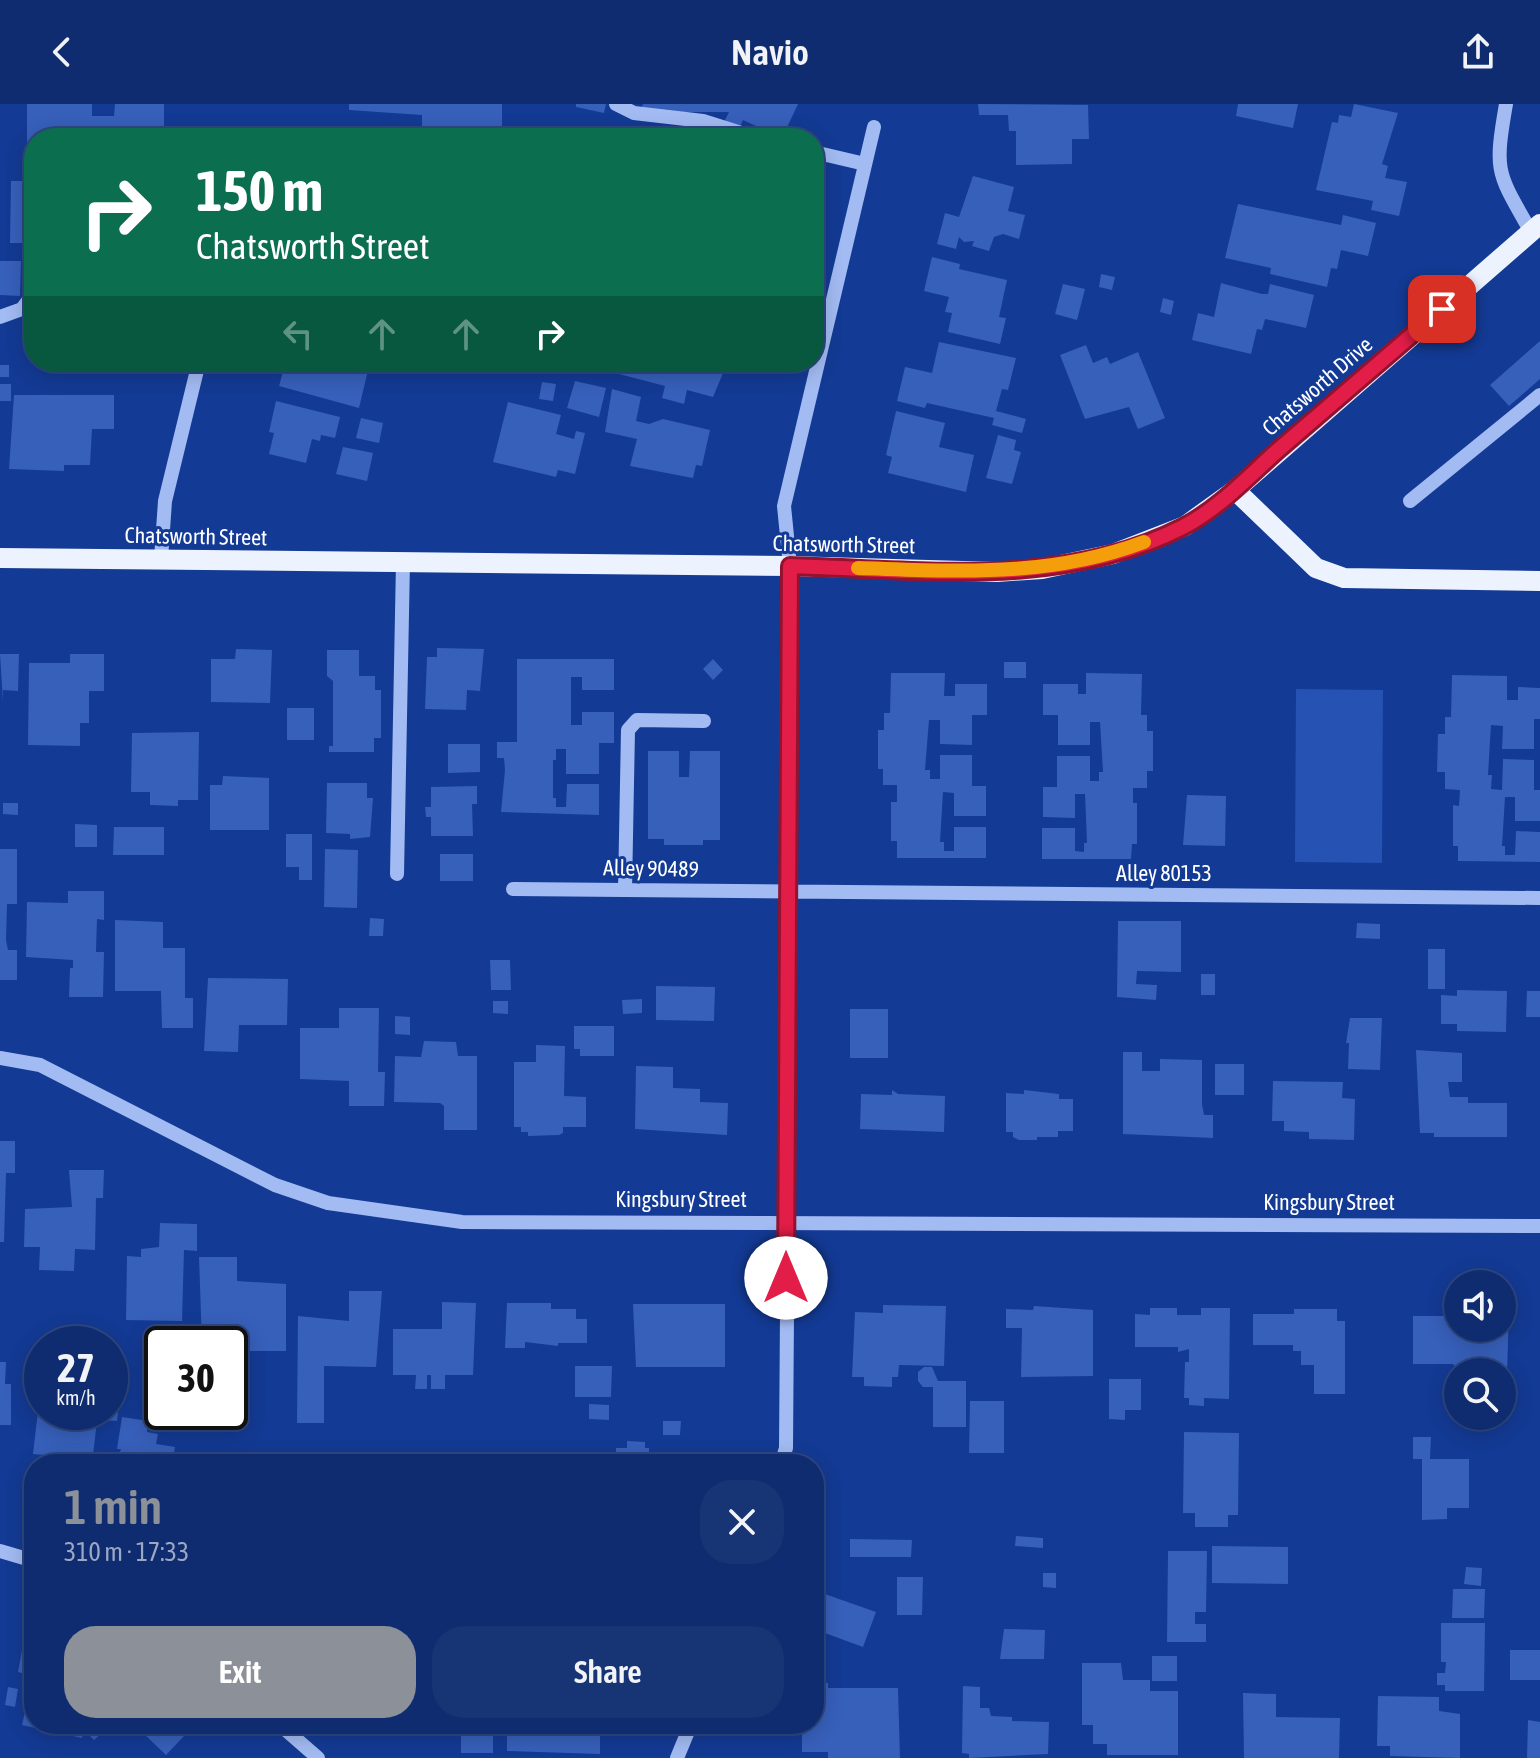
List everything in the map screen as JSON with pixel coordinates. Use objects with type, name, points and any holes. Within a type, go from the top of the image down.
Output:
[{"type":"main road","name":"Chatsworth Drive","points":[[1235,490],[1535,228]]},
{"type":"main road","name":"Chatsworth Street","points":[[0,558],[790,566],[997,572],[1042,569],[1113,554],[1185,526],[1235,490]]},
{"type":"main road","points":[[1235,490],[1316,568],[1344,578],[1540,581]]},
{"type":"street","points":[[616,104],[634,113],[703,121],[725,128]]},
{"type":"street","points":[[1506,104],[1497,153],[1499,176],[1535,228]]},
{"type":"street","points":[[824,337],[874,127]]},
{"type":"street","points":[[824,154],[865,164]]},
{"type":"street","points":[[0,317],[24,306]]},
{"type":"street","points":[[161,559],[165,501],[197,372]]},
{"type":"street","points":[[784,1454],[790,566],[784,506],[816,372]]},
{"type":"street","points":[[1410,501],[1540,395]]},
{"type":"street","points":[[397,874],[403,562]]},
{"type":"street","points":[[625,890],[628,730],[637,720],[704,721]]},
{"type":"street","name":"Alley 90489","points":[[513,889],[788,892]]},
{"type":"street","name":"Alley 80153","points":[[788,892],[1540,898]]},
{"type":"street","name":"Kingsbury Street","points":[[0,1058],[40,1065],[275,1185],[328,1203],[462,1222],[1540,1226]]},
{"type":"street","points":[[0,1551],[24,1558]]},
{"type":"street","points":[[290,1734],[318,1758]]},
{"type":"street","points":[[677,1758],[687,1734]]},
{"type":"shaded area","points":[[1296,689],[1383,690],[1382,863],[1295,862]]},
{"type":"building","points":[[27,104],[92,104],[92,116],[114,116],[115,104],[164,104],[164,128],[27,128]]},
{"type":"building","points":[[349,104],[502,104],[502,128],[422,128],[422,115],[349,110]]},
{"type":"building","points":[[576,104],[606,104],[604,113],[576,107]]},
{"type":"building","points":[[643,104],[798,104],[787,128],[760,128],[743,120],[737,128],[724,122],[729,112],[639,112]]},
{"type":"building","points":[[978,104],[1088,105],[1089,139],[1072,139],[1072,164],[1016,165],[1016,131],[1009,131],[1008,115],[979,115]]},
{"type":"building","points":[[1238,104],[1298,104],[1293,128],[1236,116]]},
{"type":"building","points":[[1354,104],[1398,113],[1382,164],[1388,166],[1385,178],[1407,182],[1399,216],[1371,210],[1373,201],[1316,190],[1332,122],[1338,123],[1339,115],[1351,117]]},
{"type":"building","points":[[973,176],[1014,187],[1008,211],[1025,215],[1019,239],[1003,234],[994,237],[989,251],[972,246],[974,241],[964,242],[959,237],[956,249],[937,244],[945,213],[959,217]]},
{"type":"building","points":[[11,181],[24,181],[24,243],[10,243]]},
{"type":"building","points":[[1238,204],[1341,225],[1343,215],[1376,223],[1368,256],[1341,250],[1337,269],[1331,268],[1327,287],[1270,274],[1271,268],[1225,258]]},
{"type":"building","points":[[932,257],[960,264],[959,269],[1007,280],[999,317],[1006,318],[1000,344],[948,332],[952,313],[945,312],[949,297],[924,291]]},
{"type":"building","points":[[0,261],[21,261],[20,296],[0,295]]},
{"type":"building","points":[[1101,274],[1115,277],[1112,290],[1099,287]]},
{"type":"building","points":[[1221,283],[1262,294],[1268,294],[1270,284],[1314,295],[1306,328],[1265,319],[1262,330],[1257,329],[1251,354],[1192,340],[1198,313],[1214,317]]},
{"type":"building","points":[[1063,284],[1085,289],[1077,320],[1055,314]]},
{"type":"building","points":[[1163,298],[1174,301],[1171,315],[1160,312]]},
{"type":"building","points":[[1540,341],[1540,379],[1509,406],[1490,385]]},
{"type":"building","points":[[939,342],[1016,358],[1008,390],[1002,389],[996,411],[1026,419],[1022,433],[992,425],[994,418],[927,403],[925,408],[897,401],[905,367],[932,373]]},
{"type":"building","points":[[1086,345],[1093,363],[1107,357],[1110,364],[1138,352],[1165,418],[1138,429],[1129,407],[1085,419],[1060,355]]},
{"type":"building","points":[[0,365],[9,365],[9,377],[0,377]]},
{"type":"building","points":[[283,372],[368,372],[359,408],[279,386]]},
{"type":"building","points":[[611,372],[723,372],[713,397],[687,390],[684,404],[662,398],[665,386]]},
{"type":"building","points":[[575,381],[606,388],[599,417],[567,408]]},
{"type":"building","points":[[542,382],[556,384],[553,401],[539,399]]},
{"type":"building","points":[[0,384],[11,384],[11,401],[0,401]]},
{"type":"building","points":[[612,389],[641,397],[636,421],[649,424],[663,419],[710,430],[702,466],[696,465],[693,478],[630,466],[637,439],[605,432]]},
{"type":"building","points":[[14,395],[114,395],[114,429],[92,429],[90,465],[64,465],[64,471],[9,469]]},
{"type":"building","points":[[276,401],[340,417],[335,438],[321,435],[320,441],[312,439],[306,463],[269,454],[274,433],[269,432]]},
{"type":"building","points":[[508,402],[561,415],[556,434],[574,439],[576,431],[585,433],[575,474],[558,470],[556,477],[493,462]]},
{"type":"building","points":[[896,411],[945,423],[939,447],[974,455],[966,492],[888,473],[892,457],[886,455]]},
{"type":"building","points":[[361,418],[383,423],[379,443],[356,438]]},
{"type":"building","points":[[998,435],[1016,440],[1014,450],[1021,452],[1012,484],[986,478]]},
{"type":"building","points":[[343,447],[373,453],[367,481],[336,474]]},
{"type":"building","points":[[437,648],[484,649],[480,691],[467,690],[466,710],[425,709],[427,657],[437,657]]},
{"type":"building","points":[[236,649],[272,650],[270,703],[211,702],[211,659],[235,659]]},
{"type":"building","points":[[327,650],[359,650],[359,676],[375,676],[375,690],[381,690],[381,738],[374,738],[374,752],[329,752],[329,746],[333,746],[333,681],[327,676]]},
{"type":"building","points":[[0,654],[19,654],[18,691],[3,690],[3,702]]},
{"type":"building","points":[[70,654],[104,654],[104,691],[89,691],[89,723],[80,723],[80,746],[28,745],[29,663],[70,663]]},
{"type":"building","points":[[517,659],[614,659],[614,690],[582,690],[582,677],[571,677],[571,725],[582,725],[582,712],[614,712],[614,743],[599,743],[599,774],[566,774],[566,749],[556,749],[556,760],[553,760],[553,798],[556,798],[556,807],[566,807],[567,784],[599,784],[599,815],[501,812],[505,770],[504,758],[497,758],[497,742],[517,742]]},
{"type":"building","points":[[713,659],[723,670],[713,680],[703,669]]},
{"type":"building","points":[[1004,662],[1026,662],[1026,678],[1004,678]]},
{"type":"building","points":[[891,673],[945,673],[944,696],[955,696],[955,684],[987,684],[987,715],[972,715],[972,745],[940,744],[940,720],[929,720],[925,770],[930,770],[930,779],[940,779],[940,755],[972,755],[972,786],[986,786],[986,816],[954,816],[954,793],[943,792],[940,842],[944,842],[944,851],[954,851],[954,827],[986,827],[986,858],[897,858],[897,841],[891,841],[891,802],[897,802],[897,785],[883,785],[883,769],[878,769],[878,730],[884,730],[884,713],[890,713]]},
{"type":"building","points":[[1086,673],[1142,674],[1141,715],[1147,715],[1147,731],[1153,731],[1153,771],[1147,771],[1147,788],[1133,788],[1133,803],[1137,803],[1137,844],[1132,844],[1131,859],[1042,859],[1042,828],[1075,828],[1075,851],[1084,852],[1084,843],[1087,843],[1085,794],[1075,794],[1075,818],[1043,817],[1043,787],[1057,787],[1057,756],[1090,756],[1090,781],[1099,781],[1099,772],[1103,772],[1100,722],[1090,722],[1090,745],[1058,745],[1058,715],[1043,715],[1043,684],[1078,684],[1078,694],[1086,694]]},
{"type":"building","points":[[1452,675],[1507,676],[1507,700],[1518,700],[1518,687],[1540,688],[1540,719],[1534,719],[1534,749],[1502,749],[1503,726],[1491,725],[1488,775],[1492,775],[1491,789],[1502,790],[1503,759],[1534,760],[1534,790],[1540,790],[1540,821],[1515,821],[1515,797],[1505,797],[1502,846],[1505,846],[1505,855],[1515,855],[1516,831],[1540,832],[1540,862],[1458,861],[1458,846],[1453,846],[1453,805],[1459,806],[1460,790],[1445,789],[1445,772],[1437,772],[1438,734],[1445,734],[1445,717],[1451,717]]},
{"type":"building","points":[[287,708],[314,708],[314,740],[287,740]]},
{"type":"building","points":[[199,732],[198,800],[178,800],[178,806],[150,805],[150,792],[131,792],[132,733]]},
{"type":"building","points":[[448,744],[480,744],[480,772],[448,773]]},
{"type":"building","points":[[648,751],[679,751],[679,777],[689,777],[690,751],[720,751],[720,840],[703,840],[703,845],[664,845],[664,839],[648,839]]},
{"type":"building","points":[[223,776],[269,778],[269,830],[210,830],[210,785],[222,785]]},
{"type":"building","points":[[327,783],[367,783],[367,798],[373,798],[370,837],[350,839],[350,834],[326,833]]},
{"type":"building","points":[[477,786],[477,804],[472,804],[473,836],[431,836],[431,817],[426,817],[425,807],[431,807],[431,787]]},
{"type":"building","points":[[1187,795],[1226,796],[1225,846],[1183,845]]},
{"type":"building","points":[[3,803],[18,803],[18,815],[3,814]]},
{"type":"building","points":[[75,824],[97,825],[97,847],[75,847]]},
{"type":"building","points":[[114,827],[164,827],[164,855],[113,855]]},
{"type":"building","points":[[286,834],[312,834],[312,880],[299,880],[299,867],[286,867]]},
{"type":"building","points":[[0,849],[17,849],[17,904],[7,904],[6,940],[8,950],[17,950],[17,980],[0,980]]},
{"type":"building","points":[[325,849],[358,850],[357,908],[324,907]]},
{"type":"building","points":[[440,854],[473,854],[473,881],[440,881]]},
{"type":"building","points":[[68,891],[104,891],[104,920],[97,919],[96,952],[104,952],[103,997],[69,997],[73,960],[26,957],[27,902],[68,903]]},
{"type":"building","points":[[370,918],[384,919],[383,936],[369,936]]},
{"type":"building","points":[[115,920],[163,922],[163,948],[185,948],[185,998],[193,998],[193,1028],[162,1028],[161,991],[115,991]]},
{"type":"building","points":[[1118,921],[1181,921],[1181,972],[1137,971],[1136,984],[1157,985],[1156,1000],[1117,997]]},
{"type":"building","points":[[1357,923],[1380,924],[1380,939],[1356,938]]},
{"type":"building","points":[[1428,949],[1445,949],[1445,989],[1428,989]]},
{"type":"building","points":[[490,960],[510,960],[511,990],[491,990]]},
{"type":"building","points":[[1201,974],[1215,974],[1215,995],[1201,995]]},
{"type":"building","points":[[208,978],[288,979],[287,1025],[239,1025],[238,1052],[204,1051]]},
{"type":"building","points":[[656,986],[715,987],[714,1021],[656,1020]]},
{"type":"building","points":[[1457,990],[1507,991],[1506,1032],[1457,1031],[1457,1024],[1441,1024],[1441,995],[1457,996]]},
{"type":"building","points":[[1527,991],[1540,991],[1540,1017],[1526,1017]]},
{"type":"building","points":[[642,999],[642,1013],[623,1014],[622,1000]]},
{"type":"building","points":[[493,1001],[508,1001],[508,1014],[493,1013]]},
{"type":"building","points":[[339,1008],[379,1008],[378,1072],[385,1072],[384,1106],[349,1106],[349,1081],[300,1079],[300,1028],[339,1028]]},
{"type":"building","points":[[850,1009],[888,1009],[888,1058],[850,1058]]},
{"type":"building","points":[[395,1016],[410,1017],[410,1035],[395,1034]]},
{"type":"building","points":[[1350,1018],[1382,1018],[1380,1070],[1348,1069],[1349,1043],[1346,1043]]},
{"type":"building","points":[[574,1026],[614,1026],[614,1056],[580,1056],[580,1049],[574,1049]]},
{"type":"building","points":[[424,1041],[456,1042],[458,1056],[477,1056],[477,1130],[444,1130],[444,1106],[440,1103],[394,1102],[395,1056],[421,1057]]},
{"type":"building","points":[[536,1045],[565,1046],[564,1096],[586,1097],[586,1127],[563,1127],[563,1133],[559,1135],[528,1136],[528,1132],[521,1132],[521,1127],[514,1127],[514,1062],[536,1062]]},
{"type":"building","points":[[1416,1050],[1462,1053],[1462,1082],[1448,1082],[1450,1097],[1468,1097],[1468,1103],[1507,1103],[1507,1137],[1434,1137],[1434,1133],[1420,1133]]},
{"type":"building","points":[[1123,1052],[1142,1052],[1142,1071],[1160,1071],[1160,1059],[1202,1060],[1202,1104],[1204,1115],[1213,1115],[1213,1138],[1123,1134]]},
{"type":"building","points":[[1215,1064],[1244,1064],[1244,1095],[1215,1095]]},
{"type":"building","points":[[636,1066],[673,1067],[673,1088],[700,1089],[700,1102],[728,1103],[727,1135],[635,1129]]},
{"type":"building","points":[[1273,1081],[1343,1082],[1342,1098],[1355,1099],[1354,1140],[1309,1139],[1309,1132],[1284,1131],[1284,1121],[1272,1121]]},
{"type":"building","points":[[892,1090],[898,1094],[945,1096],[944,1132],[860,1129],[861,1094],[892,1095]]},
{"type":"building","points":[[1024,1090],[1059,1094],[1059,1099],[1073,1099],[1073,1131],[1058,1131],[1058,1137],[1037,1137],[1037,1140],[1019,1140],[1013,1137],[1013,1132],[1006,1132],[1006,1093],[1024,1094]]},
{"type":"building","points":[[0,1141],[15,1141],[15,1173],[6,1173],[4,1242],[0,1242]]},
{"type":"building","points":[[69,1170],[104,1170],[103,1198],[96,1198],[95,1250],[75,1249],[74,1271],[39,1270],[40,1247],[24,1247],[25,1209],[72,1207]]},
{"type":"building","points":[[160,1223],[197,1224],[197,1251],[184,1250],[182,1321],[126,1320],[127,1256],[141,1257],[141,1249],[159,1247]]},
{"type":"building","points":[[199,1257],[237,1257],[237,1281],[286,1284],[286,1351],[248,1351],[248,1326],[201,1326]]},
{"type":"building","points":[[349,1291],[382,1291],[376,1367],[324,1366],[324,1423],[297,1423],[298,1316],[349,1321]]},
{"type":"building","points":[[442,1302],[476,1303],[473,1375],[445,1375],[445,1389],[431,1389],[431,1375],[427,1375],[427,1389],[415,1389],[416,1375],[393,1375],[393,1329],[442,1329]]},
{"type":"building","points":[[507,1303],[551,1303],[551,1309],[576,1309],[576,1319],[587,1319],[587,1343],[558,1343],[558,1346],[525,1342],[525,1348],[505,1348]]},
{"type":"building","points":[[633,1304],[725,1304],[725,1367],[636,1367]]},
{"type":"building","points":[[883,1305],[946,1306],[944,1366],[899,1365],[898,1377],[892,1377],[892,1387],[864,1386],[864,1377],[852,1377],[855,1312],[883,1313]]},
{"type":"building","points":[[1034,1306],[1093,1310],[1093,1376],[1021,1377],[1022,1328],[1006,1328],[1006,1309],[1033,1310]]},
{"type":"building","points":[[1150,1308],[1177,1308],[1177,1315],[1201,1315],[1201,1308],[1230,1308],[1229,1399],[1204,1398],[1204,1406],[1189,1405],[1189,1398],[1184,1398],[1185,1362],[1189,1362],[1189,1349],[1178,1352],[1178,1347],[1135,1347],[1135,1314],[1150,1315]]},
{"type":"building","points":[[1294,1309],[1337,1309],[1337,1321],[1345,1321],[1345,1394],[1314,1394],[1314,1365],[1301,1365],[1301,1351],[1293,1351],[1293,1345],[1253,1345],[1253,1314],[1294,1314]]},
{"type":"building","points":[[1413,1316],[1444,1316],[1444,1342],[1508,1342],[1507,1358],[1444,1358],[1444,1364],[1413,1364]]},
{"type":"building","points":[[0,1362],[6,1362],[5,1384],[11,1384],[11,1425],[0,1425]]},
{"type":"building","points":[[575,1366],[612,1366],[611,1397],[575,1397]]},
{"type":"building","points":[[924,1367],[932,1367],[938,1381],[966,1381],[966,1427],[933,1427],[933,1387],[923,1387],[918,1381],[918,1372]]},
{"type":"building","points":[[1109,1379],[1141,1379],[1141,1410],[1125,1410],[1125,1420],[1109,1419]]},
{"type":"building","points":[[970,1401],[1004,1401],[1004,1453],[969,1453]]},
{"type":"building","points":[[589,1404],[609,1405],[609,1420],[589,1419]]},
{"type":"building","points":[[128,1418],[144,1420],[144,1430],[158,1434],[156,1444],[175,1447],[174,1453],[178,1454],[119,1454],[121,1449],[117,1449],[120,1430],[128,1430]]},
{"type":"building","points":[[663,1421],[681,1421],[680,1435],[663,1435]]},
{"type":"building","points":[[36,1430],[96,1430],[93,1454],[33,1454]]},
{"type":"building","points":[[1184,1432],[1239,1433],[1238,1515],[1228,1515],[1228,1527],[1195,1527],[1195,1513],[1183,1513]]},
{"type":"building","points":[[1413,1437],[1431,1437],[1430,1459],[1469,1459],[1469,1508],[1447,1508],[1447,1519],[1422,1520],[1422,1459],[1413,1459]]},
{"type":"building","points":[[627,1441],[645,1442],[649,1454],[616,1454],[616,1448],[627,1448]]},
{"type":"building","points":[[1016,1536],[1043,1538],[1043,1548],[1015,1546]]},
{"type":"building","points":[[850,1539],[912,1540],[911,1557],[850,1557]]},
{"type":"building","points":[[1212,1546],[1288,1547],[1288,1584],[1212,1583]]},
{"type":"building","points":[[1168,1551],[1207,1551],[1206,1612],[1195,1612],[1195,1624],[1206,1624],[1206,1642],[1167,1642]]},
{"type":"building","points":[[1466,1567],[1482,1568],[1481,1586],[1464,1584]]},
{"type":"building","points":[[1043,1573],[1056,1573],[1056,1588],[1043,1587]]},
{"type":"building","points":[[897,1577],[923,1577],[922,1615],[897,1615]]},
{"type":"building","points":[[1453,1589],[1485,1589],[1484,1618],[1452,1618]]},
{"type":"building","points":[[824,1594],[876,1612],[863,1647],[824,1633]]},
{"type":"building","points":[[1441,1623],[1485,1623],[1484,1691],[1445,1691],[1445,1685],[1437,1685],[1437,1673],[1445,1673],[1446,1662],[1441,1662]]},
{"type":"building","points":[[1004,1629],[1045,1630],[1044,1659],[1000,1659]]},
{"type":"building","points":[[23,1645],[24,1645],[24,1674],[18,1672]]},
{"type":"building","points":[[1510,1650],[1540,1650],[1540,1680],[1510,1680]]},
{"type":"building","points":[[1152,1656],[1177,1656],[1177,1681],[1152,1681]]},
{"type":"building","points":[[1082,1663],[1121,1663],[1123,1680],[1150,1680],[1150,1691],[1178,1691],[1178,1755],[1107,1755],[1107,1744],[1093,1744],[1093,1725],[1082,1725]]},
{"type":"building","points":[[824,1683],[828,1683],[828,1688],[898,1688],[900,1758],[828,1758],[828,1752],[802,1752],[802,1734],[824,1734]]},
{"type":"building","points":[[963,1686],[980,1687],[980,1708],[989,1708],[991,1716],[1012,1717],[1012,1721],[1049,1722],[1048,1754],[969,1758],[969,1754],[962,1753]]},
{"type":"building","points":[[8,1687],[18,1689],[15,1707],[5,1705]]},
{"type":"building","points":[[1243,1693],[1276,1694],[1276,1717],[1340,1718],[1339,1758],[1244,1758]]},
{"type":"building","points":[[1378,1696],[1439,1697],[1439,1711],[1460,1714],[1460,1758],[1390,1756],[1390,1746],[1377,1746]]},
{"type":"building","points":[[1528,1720],[1540,1722],[1540,1758],[1527,1758]]},
{"type":"building","points":[[144,1734],[185,1735],[166,1755]]},
{"type":"building","points":[[461,1734],[493,1734],[493,1753],[461,1753]]},
{"type":"building","points":[[507,1734],[600,1734],[600,1754],[507,1751]]},
{"type":"slow traffic","points":[[858,568],[997,572],[1042,569],[1113,554],[1144,542]]},
{"type":"route","points":[[786,1278],[792,643],[790,566],[997,572],[1042,569],[1113,554],[1161,536],[1185,526],[1235,490],[1442,309]]}]
